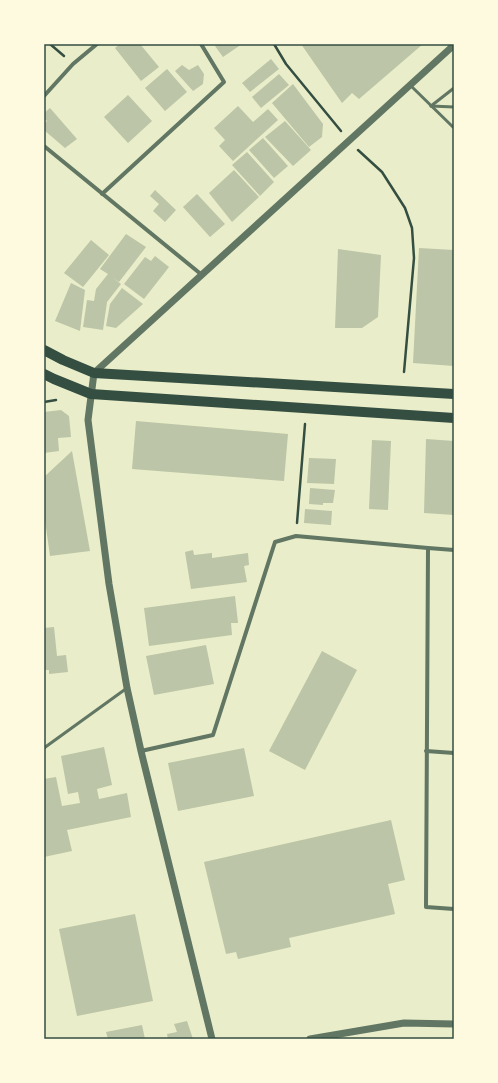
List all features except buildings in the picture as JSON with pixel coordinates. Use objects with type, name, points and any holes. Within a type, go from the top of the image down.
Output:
[{"type":"main road","points":[[44,350],[94,373],[454,394]]},
{"type":"main road","points":[[44,374],[91,394],[454,418]]},
{"type":"street","points":[[44,96],[73,64],[97,44]]},
{"type":"street","points":[[102,194],[224,82],[201,44]]},
{"type":"street","points":[[212,1039],[141,751],[127,688],[109,584],[88,420],[94,373],[454,46]]},
{"type":"street","points":[[44,146],[202,275]]},
{"type":"street","points":[[141,751],[213,735],[275,542],[296,536],[454,550]]},
{"type":"street","points":[[428,548],[426,907],[454,909]]},
{"type":"street","points":[[426,751],[454,753]]},
{"type":"street","points":[[310,1039],[404,1023],[454,1024]]},
{"type":"lane","points":[[410,85],[454,128]]},
{"type":"lane","points":[[431,106],[454,88]]},
{"type":"lane","points":[[431,106],[454,107]]},
{"type":"lane","points":[[44,748],[127,688]]},
{"type":"path","points":[[50,44],[73,64]]},
{"type":"path","points":[[274,44],[286,64],[348,141],[382,172],[405,208],[412,228],[414,258],[404,372]]},
{"type":"path","points":[[44,402],[56,400]]},
{"type":"path","points":[[296,536],[305,424]]}]
